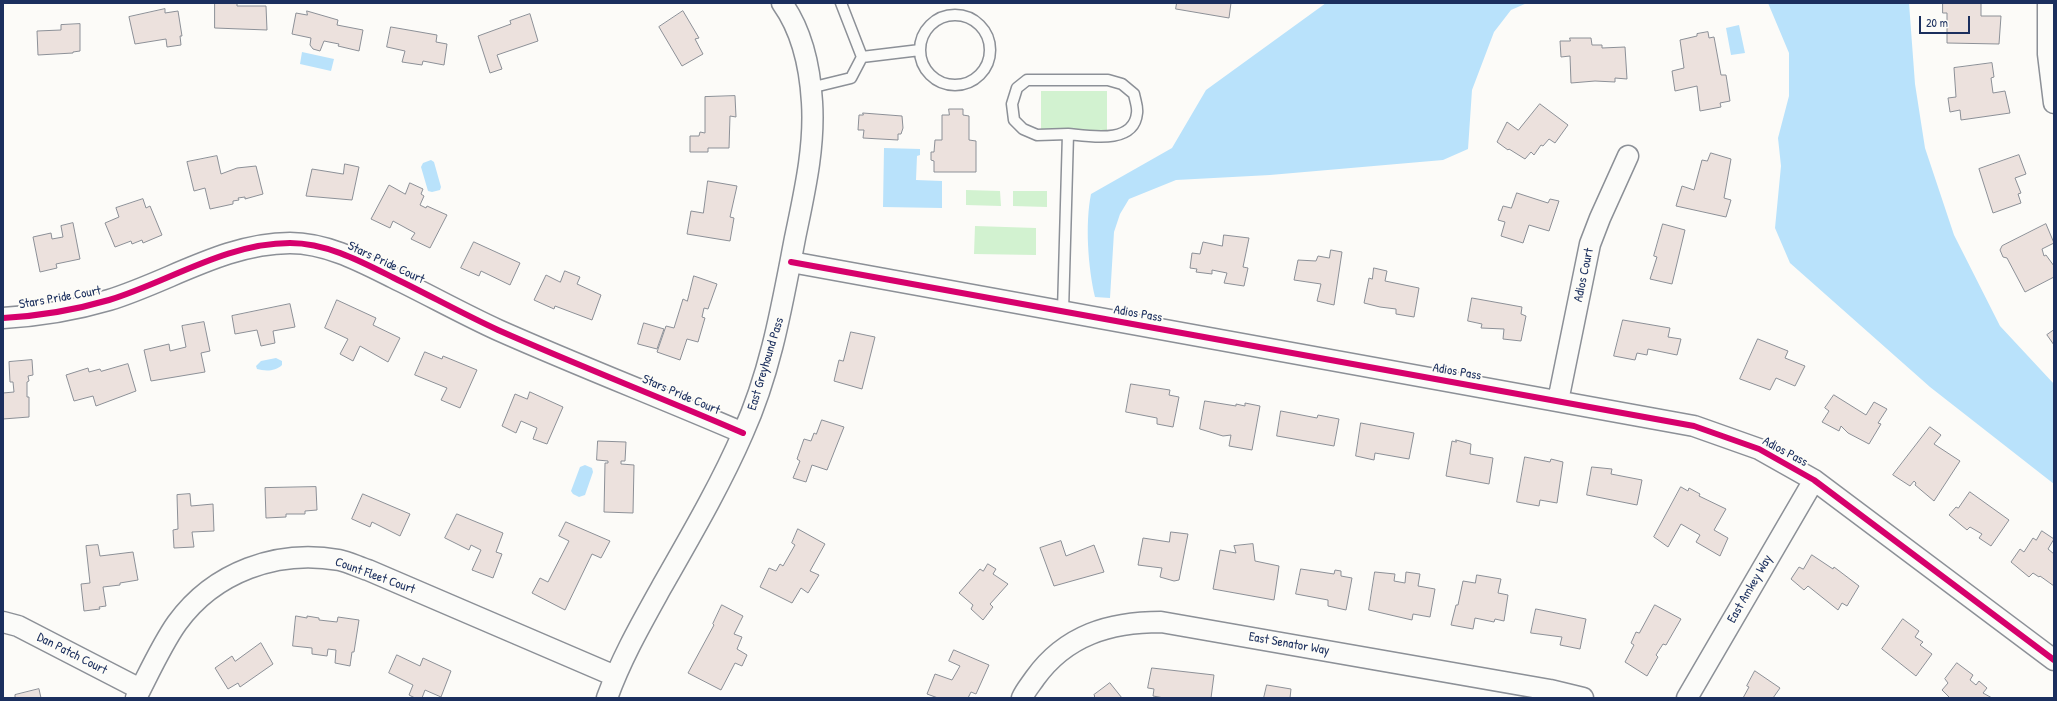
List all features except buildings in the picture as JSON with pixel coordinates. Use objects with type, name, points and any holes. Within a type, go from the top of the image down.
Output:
[{"type":"street","name":"East Greyhound Pass","points":[[607,698],[615,676],[633,639],[703,512],[743,433],[760,392],[772,354],[808,174],[812,136],[812,102],[802,43],[782,3]]},
{"type":"street","points":[[2048,3],[2048,54],[2054,103]]},
{"type":"street","name":"Adios Court","points":[[1558,401],[1590,244],[1628,156]]},
{"type":"street","name":"Stars Pride Court","points":[[3,318],[21,317],[64,310],[109,300],[236,251],[264,245],[291,242],[350,256],[496,329],[743,433]]},
{"type":"street","name":"Adios Pass","points":[[791,262],[1694,426],[1759,449],[1814,480],[2054,660]]},
{"type":"street","name":"East Amkey Way","points":[[1687,698],[1814,480]]},
{"type":"street","name":"Count Fleet Court","points":[[138,694],[176,624],[193,604],[214,586],[238,571],[251,566],[295,558],[314,557],[340,560],[368,570],[615,676]]},
{"type":"street","name":"Dan Patch Court","points":[[3,622],[18,626],[138,694]]},
{"type":"street","name":"East Senator Way","points":[[1022,698],[1045,664],[1065,648],[1083,637],[1108,627],[1134,622],[1161,622],[1550,690],[1584,698]]},
{"type":"lane","points":[[810,88],[851,78],[862,56],[841,3]]},
{"type":"lane","points":[[958,15],[969,17],[982,28],[990,44],[990,55],[986,66],[979,76],[970,82],[952,85],[936,80],[927,72],[922,61],[920,50],[922,38],[927,28],[936,20],[946,16],[958,15]]},
{"type":"lane","points":[[862,56],[920,50]]},
{"type":"lane","points":[[1027,80],[1108,80],[1122,84],[1134,94],[1137,113],[1133,124],[1125,132],[1108,137],[1068,134],[1037,135],[1023,129],[1014,120],[1012,104],[1017,88],[1027,80]]},
{"type":"lane","points":[[1063,311],[1068,134]]},
{"type":"green space","points":[[1041,91],[1107,91],[1107,130],[1041,130]]},
{"type":"green space","points":[[966,190],[1000,191],[1001,206],[966,205]]},
{"type":"green space","points":[[1013,191],[1047,191],[1047,207],[1013,206]]},
{"type":"green space","points":[[975,226],[1036,228],[1036,255],[974,254]]},
{"type":"water","points":[[1326,3],[1527,3],[1511,10],[1494,32],[1472,90],[1468,149],[1443,160],[1270,175],[1176,180],[1129,199],[1120,214],[1114,232],[1110,298],[1095,297],[1088,246],[1088,219],[1091,194],[1172,148],[1206,90]]},
{"type":"water","points":[[1768,3],[1909,3],[1915,84],[1925,148],[1954,235],[2000,326],[2054,384],[2054,484],[1930,387],[1790,263],[1775,228],[1781,166],[1778,138],[1789,96],[1789,53]]},
{"type":"water","points":[[1739,25],[1745,53],[1731,55],[1726,28]]},
{"type":"water","points":[[302,52],[334,59],[331,71],[300,64]]},
{"type":"water","points":[[884,148],[920,149],[920,155],[917,156],[916,180],[942,181],[942,208],[883,207]]},
{"type":"water","points":[[431,160],[434,162],[441,187],[440,190],[432,192],[428,191],[421,167],[423,163]]},
{"type":"water","points":[[276,358],[282,361],[282,365],[276,369],[257,369],[256,366],[261,361]]},
{"type":"water","points":[[585,465],[592,468],[593,472],[585,495],[579,497],[571,491],[580,467]]},
{"type":"cycle path","points":[[3,318],[56,312],[109,300],[220,256],[243,249],[290,243],[317,246],[344,254],[357,260],[498,330],[743,433]]},
{"type":"cycle path","points":[[791,262],[1694,426],[1759,449],[1814,480],[2054,660]]}]
